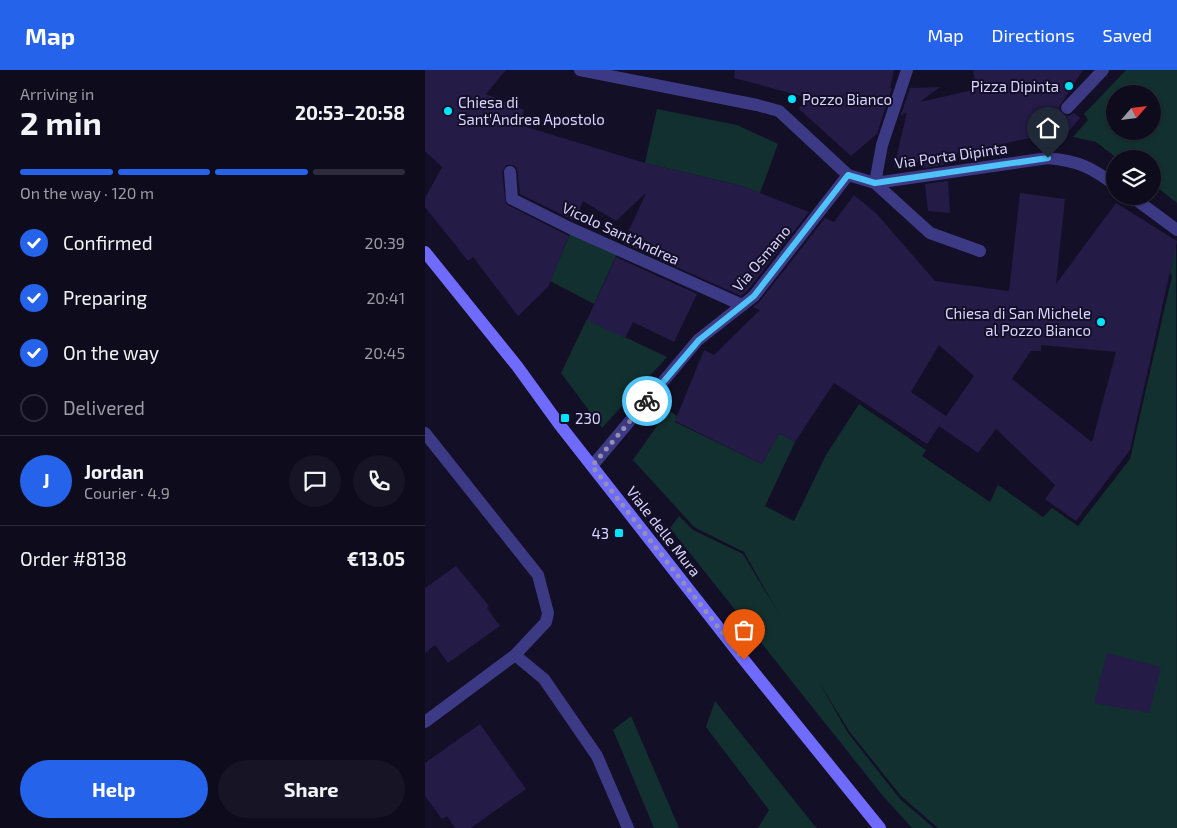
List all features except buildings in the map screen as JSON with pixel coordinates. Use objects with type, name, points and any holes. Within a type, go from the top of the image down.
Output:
[{"type":"street","name":"Via Porta Dipinta","points":[[580,70],[779,111],[848,175],[875,183],[1048,158],[1071,160],[1093,168],[1106,177]]},
{"type":"street","name":"Via Porta Dipinta","points":[[875,183],[882,146],[907,70]]},
{"type":"street","points":[[1067,108],[1103,70]]},
{"type":"street","name":"Vicolo Sant'Andrea","points":[[510,172],[512,199],[570,228],[742,305]]},
{"type":"street","name":"Via Osmano","points":[[592,466],[699,340],[754,296],[848,175]]},
{"type":"street","points":[[875,183],[929,233],[980,252]]},
{"type":"street","points":[[1143,205],[1177,230]]},
{"type":"street","name":"Viale delle Mura","points":[[425,252],[517,366],[592,466],[744,660],[880,828]]},
{"type":"street","points":[[425,433],[520,550],[542,582],[547,618],[515,655],[425,722]]},
{"type":"street","points":[[515,655],[544,679],[597,756],[629,828]]},
{"type":"green space","points":[[1126,70],[1177,70],[1177,203],[1161,190],[1161,150],[1106,150],[1096,142],[1073,137],[1088,120],[1084,114],[1106,91],[1106,140],[1161,140],[1161,85],[1112,85]]},
{"type":"green space","points":[[657,109],[737,125],[778,144],[760,193],[742,186],[645,163]]},
{"type":"green space","points":[[571,232],[617,254],[594,304],[550,281]]},
{"type":"green space","points":[[1176,241],[1177,828],[938,828],[901,796],[849,731],[819,682],[848,733],[900,799],[934,828],[912,828],[883,796],[670,528],[679,516],[693,530],[743,554],[780,616],[744,552],[694,527],[633,460],[668,410],[677,416],[675,422],[762,464],[779,433],[795,442],[765,506],[794,521],[826,455],[859,404],[926,450],[922,456],[990,502],[998,485],[1043,517],[1052,508],[1078,526],[1130,459],[1172,276],[1170,273]]},
{"type":"green space","points":[[587,319],[667,357],[602,428],[561,373]]},
{"type":"green space","points":[[715,701],[817,828],[758,828],[769,810],[706,727]]},
{"type":"green space","points":[[631,716],[679,828],[654,828],[613,730]]},
{"type":"way so far","points":[[647,401],[612,445],[592,466],[744,660]]},
{"type":"place","name":"Pizza Dipinta","points":[[1069,86]]},
{"type":"place","name":"Pozzo Bianco","points":[[792,99]]},
{"type":"place","name":"Chiesa di Sant'Andrea Apostolo","points":[[448,111]]},
{"type":"place","name":"Chiesa di San Michele al Pozzo Bianco","points":[[1101,322]]},
{"type":"place","name":"230","points":[[565,418]]},
{"type":"place","name":"43","points":[[619,533]]},
{"type":"route","points":[[647,401],[699,340],[754,296],[848,175],[875,183],[1048,158]]}]
